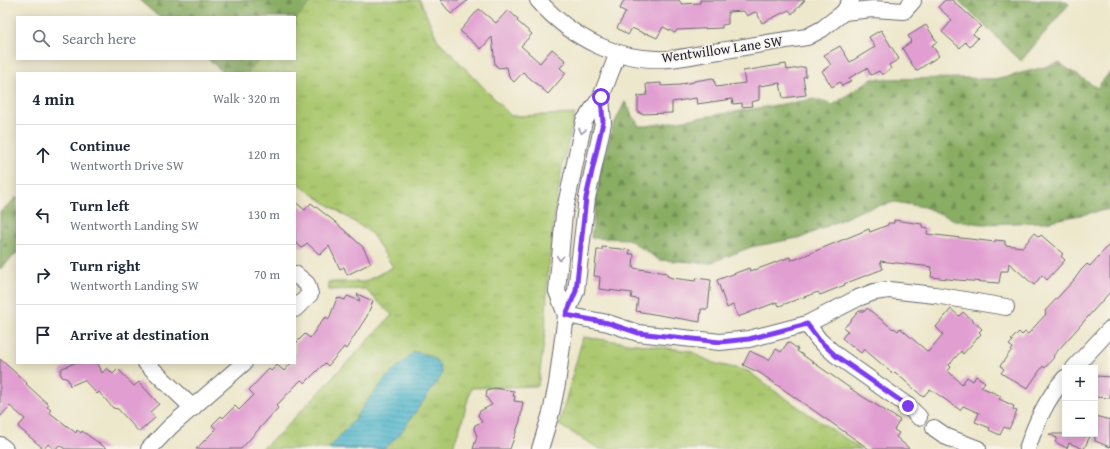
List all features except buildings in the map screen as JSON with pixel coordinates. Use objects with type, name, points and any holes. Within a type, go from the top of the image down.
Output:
[{"type":"street","name":"Wentwillow Lane SW","points":[[538,0],[562,24],[575,34],[590,42],[618,53],[644,58],[669,59],[807,37],[822,29],[848,6],[904,11],[913,1],[912,0]]},
{"type":"street","points":[[540,449],[551,413],[566,315],[557,291],[564,214],[584,122],[601,97],[618,53]]},
{"type":"street","points":[[296,275],[307,284],[310,294],[296,309]]},
{"type":"street","points":[[566,315],[608,323],[638,333],[720,342],[749,339],[807,324],[858,298],[874,292],[889,290],[935,295],[1006,308]]},
{"type":"street","points":[[807,324],[819,340],[836,356],[908,406],[919,417]]},
{"type":"street","points":[[1077,365],[1110,329]]},
{"type":"street","points":[[147,364],[193,408]]},
{"type":"street","points":[[149,449],[170,427],[243,364]]},
{"type":"street","points":[[1027,449],[1035,425],[1046,403],[1062,382]]},
{"type":"street","points":[[934,428],[947,436],[978,449]]},
{"type":"street","points":[[0,445],[5,449]]},
{"type":"green space","points":[[139,0],[314,0],[296,20],[296,16],[158,16]]},
{"type":"green space","points":[[313,0],[420,0],[437,39],[511,116],[575,114],[562,167],[554,220],[548,273],[545,334],[538,386],[471,388],[461,425],[452,449],[261,449],[278,435],[392,315],[365,289],[329,290],[328,282],[364,282],[393,267],[371,233],[305,189],[296,181],[296,72],[248,72],[259,60],[296,60],[296,19]]},
{"type":"green space","points":[[958,0],[1062,0],[1069,4],[1021,61]]},
{"type":"green space","points":[[209,60],[260,60],[249,72],[223,72]]},
{"type":"green space","points":[[1059,63],[1097,88],[1110,72],[1110,209],[1045,222],[983,224],[957,221],[924,207],[895,202],[865,209],[803,237],[751,247],[710,263],[659,260],[628,239],[591,238],[601,167],[613,126],[625,102],[639,126],[647,126],[814,99],[833,105],[871,79],[999,79]]},
{"type":"green space","points":[[16,198],[16,254],[0,269],[0,212]]},
{"type":"green space","points":[[583,337],[690,351],[713,363],[748,371],[773,390],[861,449],[600,449],[559,425]]},
{"type":"water","points":[[414,352],[425,354],[433,358],[439,365],[442,375],[399,435],[384,449],[328,449],[354,420],[367,401],[387,377]]},
{"type":"route","points":[[601,97],[603,122],[586,198],[576,291],[566,315],[608,323],[624,327],[638,333],[720,342],[749,339],[807,324],[819,340],[836,356],[908,406]]}]
